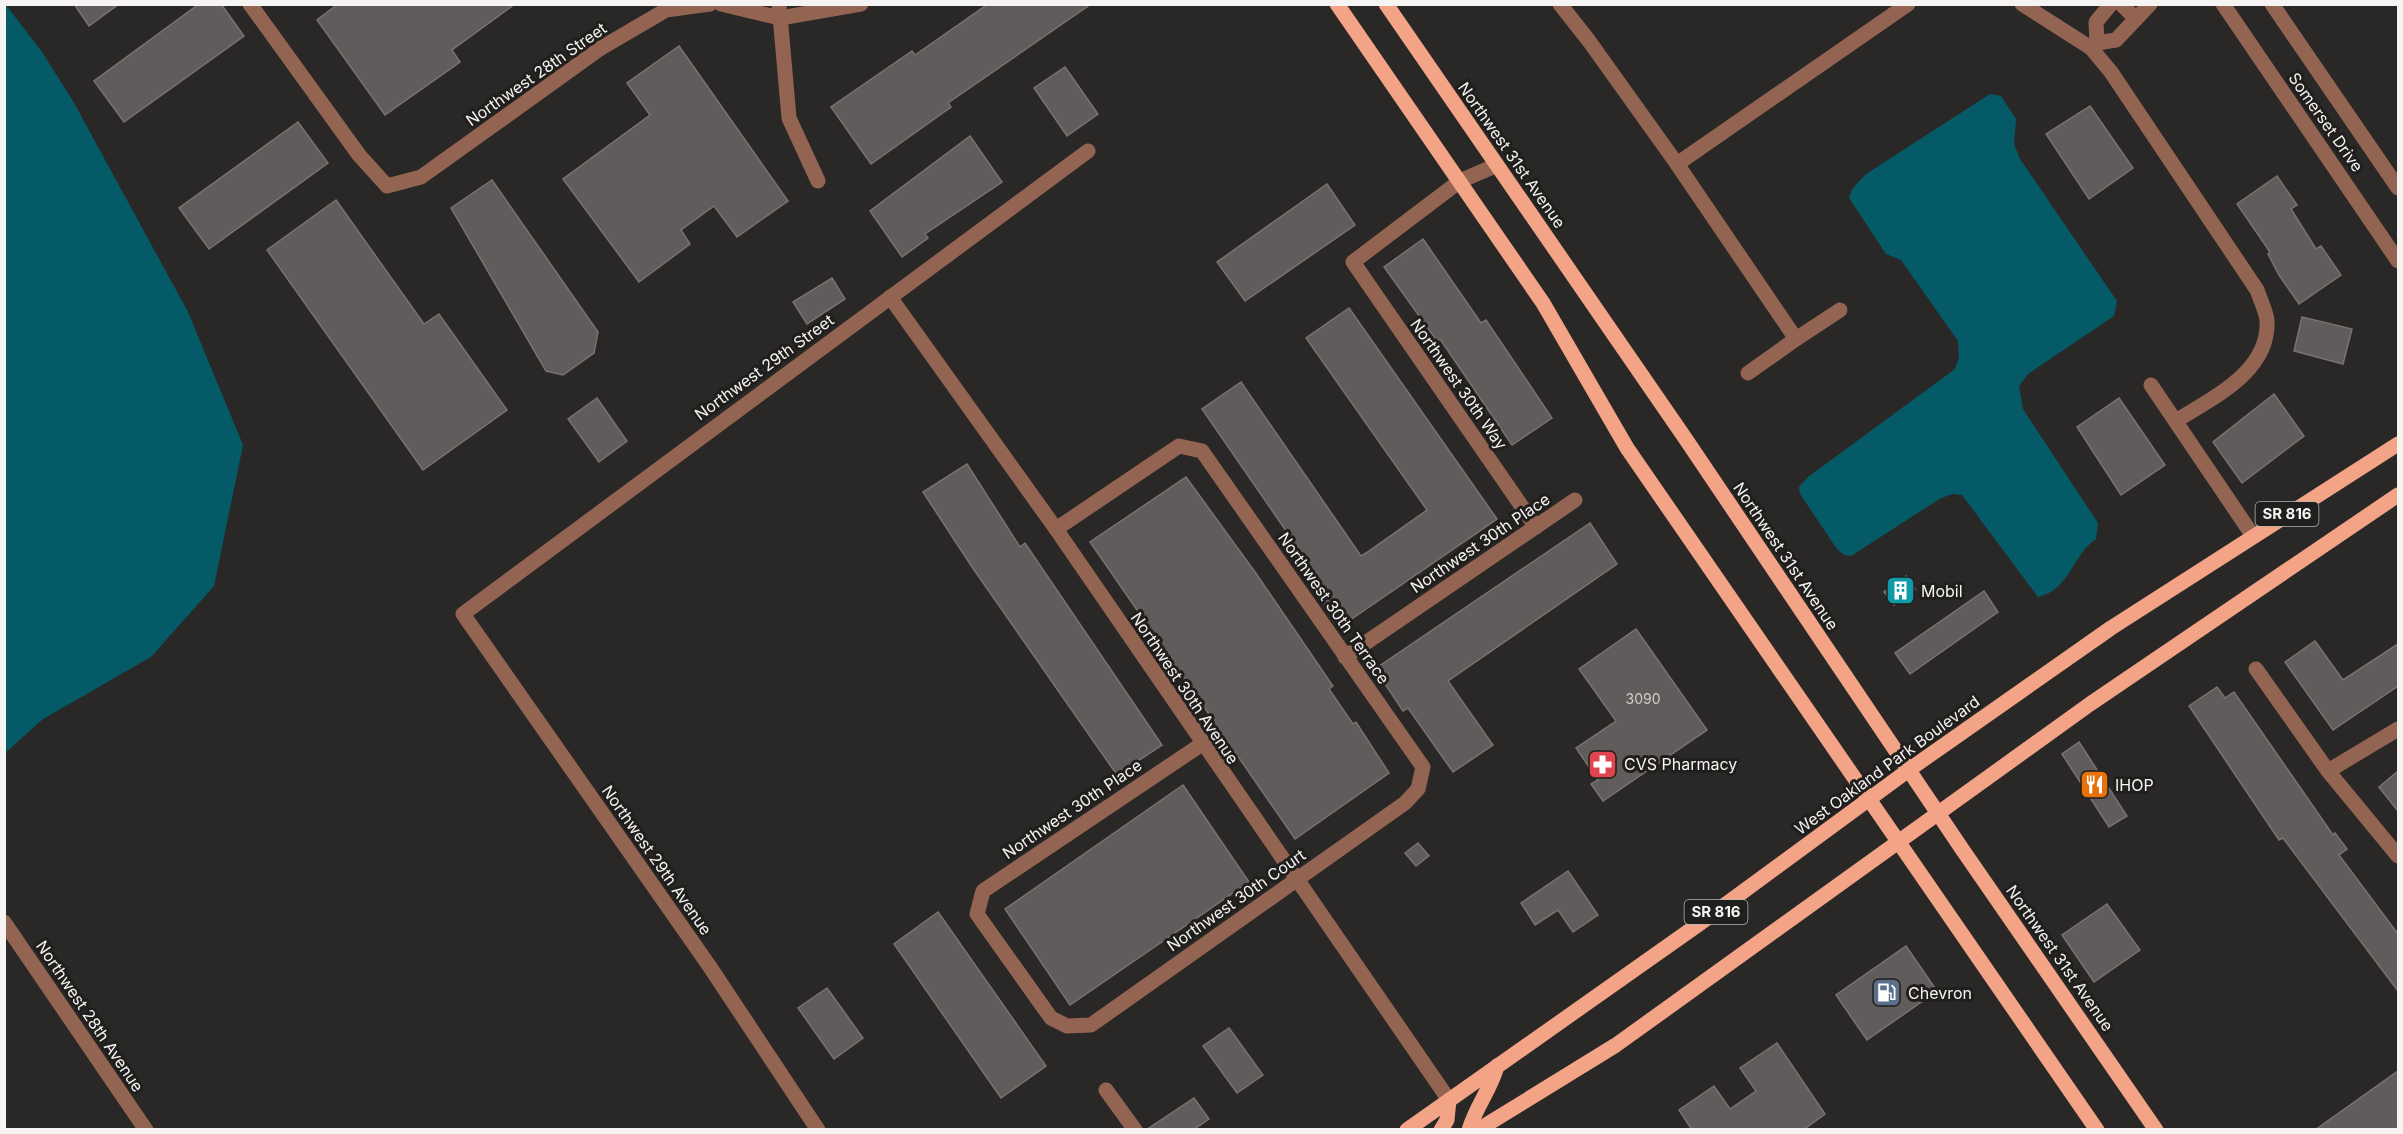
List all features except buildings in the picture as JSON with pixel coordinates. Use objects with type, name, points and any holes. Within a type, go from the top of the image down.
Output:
[{"type":"main road","points":[[1337,4],[1543,303],[1627,448],[1872,799],[2025,1028],[2097,1130]]},
{"type":"main road","name":"Northwest 31st Avenue","points":[[1386,4],[2156,1130]]},
{"type":"main road","name":"West Oakland Park Boulevard","points":[[1407,1130],[1872,799],[1910,769],[2111,628],[2398,444]]},
{"type":"main road","name":"SR 816","points":[[1478,1130],[1616,1045],[2107,692],[2398,495]]},
{"type":"main road","points":[[1469,1130],[1475,1108],[1492,1084],[1497,1066]]},
{"type":"main road","points":[[1441,1130],[1448,1120],[1449,1100]]},
{"type":"street","name":"Northwest 28th Street","points":[[250,4],[359,155],[387,186],[421,177],[601,48],[666,10],[710,4]]},
{"type":"street","points":[[721,4],[779,11],[861,4]]},
{"type":"street","points":[[1560,4],[1589,40],[1677,164],[1796,339]]},
{"type":"street","points":[[1677,164],[1908,4]]},
{"type":"street","points":[[2022,4],[2094,45],[2257,290],[2267,319],[2264,348],[2244,376],[2176,421]]},
{"type":"street","points":[[2094,45],[2096,22],[2111,4]]},
{"type":"street","points":[[2121,4],[2136,19]]},
{"type":"street","points":[[2094,45],[2116,40],[2150,4]]},
{"type":"street","name":"Somerset Drive","points":[[2223,4],[2398,261]]},
{"type":"street","name":"Somerset Drive","points":[[2272,4],[2398,188]]},
{"type":"street","points":[[779,11],[789,118],[818,181]]},
{"type":"street","name":"Northwest 29th Street","points":[[463,614],[1088,151]]},
{"type":"street","points":[[1460,181],[1497,165]]},
{"type":"street","name":"Northwest 30th Way","points":[[1460,181],[1353,262],[1536,527]]},
{"type":"street","name":"Northwest 30th Avenue","points":[[890,297],[1056,529],[1295,880],[1449,1100]]},
{"type":"street","points":[[1749,373],[1840,310]]},
{"type":"street","points":[[2151,385],[2253,536]]},
{"type":"street","name":"Northwest 30th Terrace","points":[[1056,529],[1179,446],[1202,451],[1423,767],[1418,789]]},
{"type":"street","name":"Northwest 30th Place","points":[[1345,657],[1575,500]]},
{"type":"street","name":"Northwest 29th Avenue","points":[[463,614],[710,967],[818,1130]]},
{"type":"street","points":[[2256,669],[2328,771],[2398,856]]},
{"type":"street","points":[[2328,771],[2398,729]]},
{"type":"street","name":"Northwest 30th Place","points":[[1067,1026],[1051,1018],[977,914],[983,891],[1202,744]]},
{"type":"street","name":"Northwest 30th Court","points":[[1067,1026],[1092,1025],[1405,803],[1418,789]]},
{"type":"street","name":"Northwest 28th Avenue","points":[[4,922],[146,1130]]},
{"type":"street","points":[[1107,1090],[1135,1130]]},
{"type":"water","points":[[6,5],[42,52],[73,101],[188,312],[243,445],[214,586],[151,657],[43,719],[5,753]]},
{"type":"water","points":[[1990,94],[2001,96],[2016,119],[2014,144],[2020,159],[2117,301],[2114,316],[2028,374],[2019,386],[2023,409],[2098,523],[2096,539],[2081,554],[2064,580],[2049,593],[2038,597],[1962,495],[1953,494],[1941,498],[1851,556],[1844,555],[1837,549],[1800,494],[1799,487],[1808,477],[1955,369],[1959,357],[1958,341],[1901,260],[1886,254],[1849,198],[1852,189],[1866,174]]},
{"type":"place","name":"Mobil","points":[[1900,591]]},
{"type":"place","name":"CVS Pharmacy","points":[[1603,764]]},
{"type":"place","name":"IHOP","points":[[2094,785]]},
{"type":"place","name":"Chevron","points":[[1887,993]]}]
